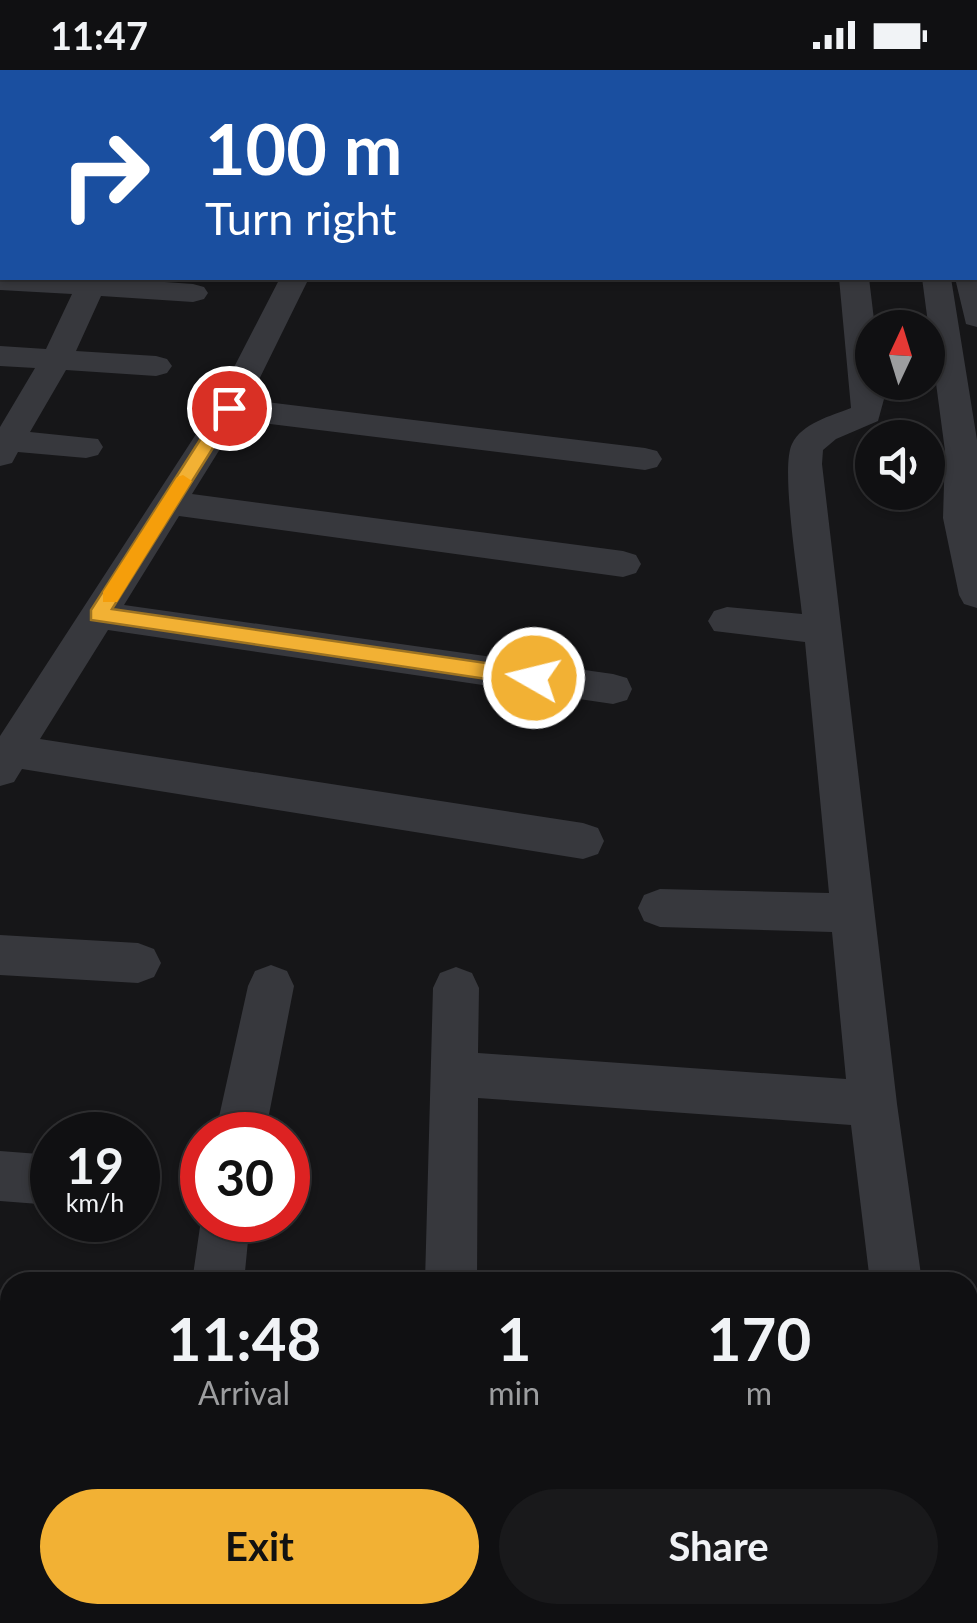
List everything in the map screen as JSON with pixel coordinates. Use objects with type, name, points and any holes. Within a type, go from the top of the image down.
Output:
[{"type":"street","points":[[293,280],[229,408],[6,761],[583,841]]},
{"type":"street","points":[[854,280],[868,400],[866,414],[824,432],[807,446],[805,464],[872,1104],[895,1272]]},
{"type":"street","points":[[937,280],[961,351],[962,518],[977,595]]},
{"type":"street","points":[[970,280],[977,318]]},
{"type":"street","points":[[0,281],[92,282],[193,293]]},
{"type":"street","points":[[3,445],[56,360],[92,282]]},
{"type":"street","points":[[0,356],[156,366]]},
{"type":"street","points":[[229,408],[645,459]]},
{"type":"street","points":[[3,445],[86,447]]},
{"type":"street","points":[[170,503],[623,564]]},
{"type":"street","points":[[98,615],[613,689]]},
{"type":"street","points":[[727,621],[822,630]]},
{"type":"street","points":[[660,908],[854,913]]},
{"type":"street","points":[[0,956],[138,962]]},
{"type":"street","points":[[245,1112],[271,986]]},
{"type":"street","points":[[452,1272],[456,988]]},
{"type":"street","points":[[454,1074],[872,1104]]},
{"type":"street","points":[[0,1176],[30,1178]]},
{"type":"street","points":[[219,1272],[222,1242]]},
{"type":"slow traffic","points":[[110,597],[183,481]]},
{"type":"route","points":[[229,408],[98,615],[534,678]]}]
